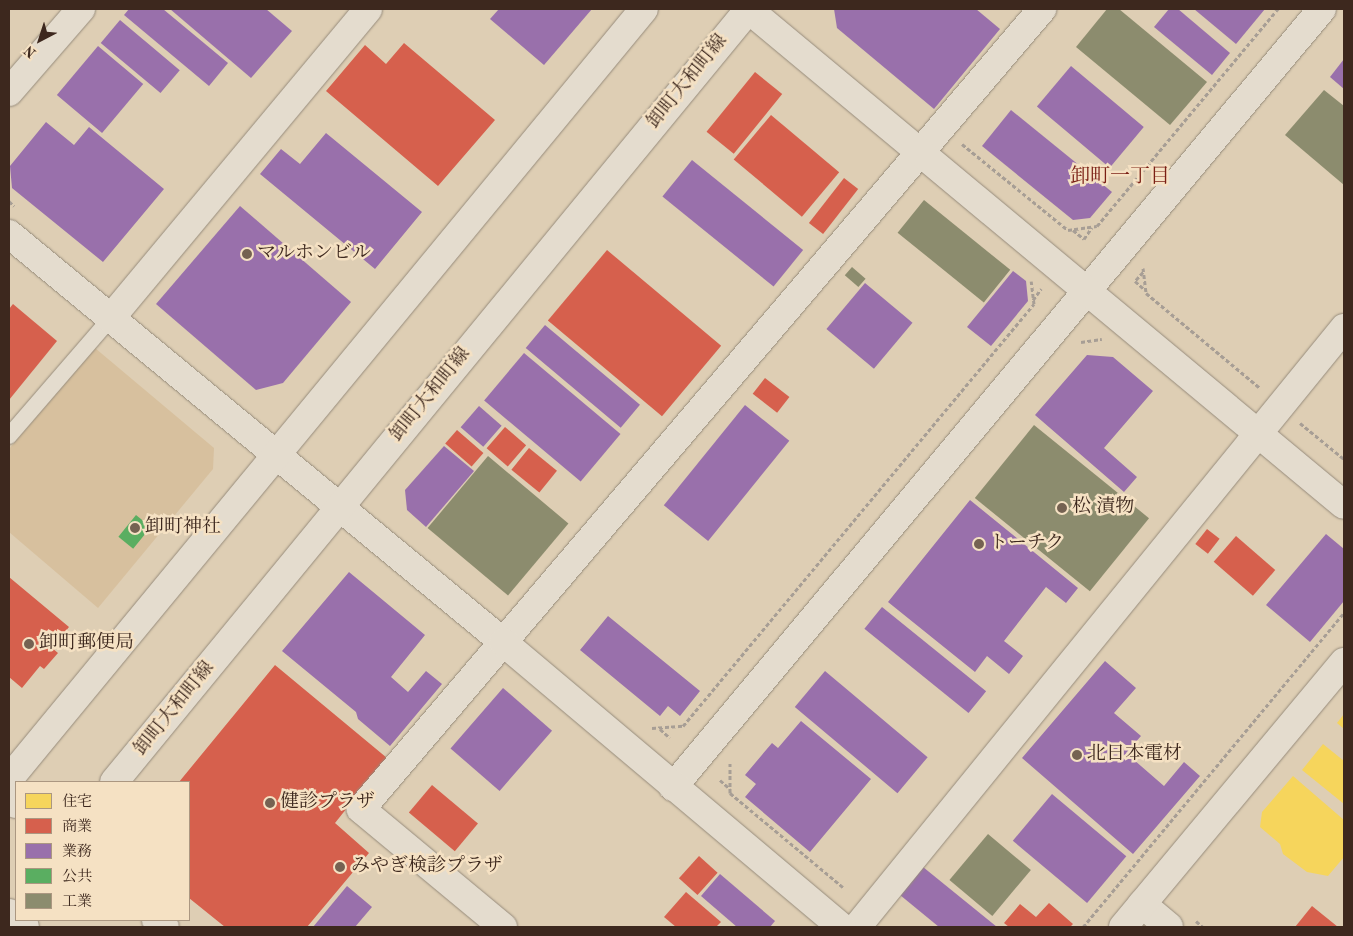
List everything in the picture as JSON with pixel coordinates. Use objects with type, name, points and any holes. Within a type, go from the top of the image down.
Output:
[{"type":"street","points":[[9,92],[81,9]]},
{"type":"street","points":[[110,319],[368,9]]},
{"type":"street","points":[[9,779],[644,9]]},
{"type":"street","points":[[749,9],[1344,505]]},
{"type":"street","name":"卸町大和町線","points":[[115,781],[749,9]]},
{"type":"street","points":[[503,927],[361,809],[922,153],[1042,9]]},
{"type":"street","points":[[673,787],[1322,9]]},
{"type":"street","points":[[9,234],[275,457],[503,642],[841,927]]},
{"type":"street","points":[[857,927],[1257,432],[1344,328]]},
{"type":"street","points":[[1123,927],[1344,662]]},
{"type":"street","points":[[1142,904],[1169,927]]},
{"type":"lane","points":[[9,436],[110,319]]},
{"type":"path","points":[[956,138],[1068,230],[1097,226],[1278,9]]},
{"type":"path","points":[[1073,230],[1084,238],[1092,227]]},
{"type":"path","points":[[1145,290],[1143,266],[1149,259]]},
{"type":"path","points":[[1143,271],[1135,281],[1260,388]]},
{"type":"path","points":[[646,723],[654,729],[683,726],[1034,304],[1031,281]]},
{"type":"path","points":[[1033,300],[1041,289]]},
{"type":"path","points":[[1085,341],[1092,332]]},
{"type":"path","points":[[1074,349],[1080,342],[1106,339]]},
{"type":"path","points":[[1299,421],[1344,459]]},
{"type":"path","points":[[1083,927],[1344,613]]},
{"type":"path","points":[[659,728],[670,738]]},
{"type":"path","points":[[730,789],[730,762],[737,754]]},
{"type":"path","points":[[720,780],[730,789],[730,792],[843,887]]},
{"type":"shaded area","points":[[95,348],[214,448],[213,469],[98,608],[9,532],[9,449]]},
{"type":"building: 住宅","points":[[1344,714],[1344,729],[1337,723]]},
{"type":"building: 住宅","points":[[1323,744],[1344,761],[1344,804],[1302,770]]},
{"type":"building: 住宅","points":[[1293,776],[1344,820],[1344,857],[1328,876],[1307,872],[1283,854],[1280,844],[1260,827],[1262,812]]},
{"type":"building: 商業","points":[[404,43],[495,120],[438,186],[326,91],[365,45],[386,64]]},
{"type":"building: 商業","points":[[755,72],[782,94],[734,154],[707,132]]},
{"type":"building: 商業","points":[[771,115],[839,172],[802,217],[734,159]]},
{"type":"building: 商業","points":[[844,178],[858,189],[823,234],[809,223]]},
{"type":"building: 商業","points":[[607,250],[721,346],[662,416],[548,320]]},
{"type":"building: 商業","points":[[13,304],[57,341],[9,400],[9,309]]},
{"type":"building: 商業","points":[[765,378],[789,397],[777,413],[753,394]]},
{"type":"building: 商業","points":[[505,427],[526,445],[508,467],[487,448]]},
{"type":"building: 商業","points":[[457,430],[483,453],[472,467],[445,444]]},
{"type":"building: 商業","points":[[529,448],[557,471],[539,492],[511,470]]},
{"type":"building: 商業","points":[[1207,529],[1220,539],[1208,554],[1195,544]]},
{"type":"building: 商業","points":[[1236,536],[1275,570],[1253,596],[1214,562]]},
{"type":"building: 商業","points":[[9,577],[69,627],[52,648],[58,653],[44,669],[40,666],[22,688],[9,677]]},
{"type":"building: 商業","name":"健診プラザ","points":[[275,665],[387,758],[335,823],[369,853],[307,927],[225,927],[190,899],[190,781],[180,781]]},
{"type":"building: 商業","points":[[432,785],[478,824],[455,851],[409,813]]},
{"type":"building: 商業","points":[[699,856],[718,873],[698,895],[679,878]]},
{"type":"building: 商業","points":[[686,892],[721,922],[716,927],[676,927],[664,917]]},
{"type":"building: 商業","points":[[1049,903],[1073,924],[1070,927],[1009,927],[1004,923],[1020,904],[1036,917]]},
{"type":"building: 商業","points":[[1312,906],[1338,927],[1295,927]]},
{"type":"building: 業務","points":[[129,9],[163,9],[228,63],[209,86],[124,15]]},
{"type":"building: 業務","points":[[170,9],[266,9],[292,31],[251,78]]},
{"type":"building: 業務","points":[[499,9],[592,9],[544,65],[490,19]]},
{"type":"building: 業務","points":[[834,9],[976,9],[1000,29],[934,109],[837,28]]},
{"type":"building: 業務","points":[[1169,9],[1178,9],[1230,53],[1212,75],[1154,27]]},
{"type":"building: 業務","points":[[1194,9],[1265,9],[1236,44]]},
{"type":"building: 業務","points":[[120,20],[180,70],[160,93],[101,43]]},
{"type":"building: 業務","points":[[98,46],[143,84],[102,133],[57,95]]},
{"type":"building: 業務","points":[[1344,59],[1344,89],[1330,77]]},
{"type":"building: 業務","points":[[1071,66],[1144,127],[1110,168],[1037,107]]},
{"type":"building: 業務","points":[[1011,110],[1112,192],[1090,218],[1073,220],[982,146]]},
{"type":"building: 業務","points":[[46,122],[74,145],[89,127],[164,189],[103,262],[12,188],[10,166]]},
{"type":"building: 業務","points":[[326,133],[422,212],[375,269],[260,174],[281,149],[300,164]]},
{"type":"building: 業務","points":[[692,160],[803,250],[774,287],[662,197]]},
{"type":"building: 業務","name":"マルホンビル","points":[[240,206],[351,302],[283,383],[256,390],[156,304]]},
{"type":"building: 業務","points":[[1013,271],[1026,281],[1028,301],[991,346],[967,327]]},
{"type":"building: 業務","points":[[865,283],[912,323],[874,369],[826,329]]},
{"type":"building: 業務","points":[[545,325],[640,405],[621,428],[526,348]]},
{"type":"building: 業務","points":[[524,353],[621,434],[581,481],[484,400]]},
{"type":"building: 業務","points":[[1087,355],[1113,357],[1153,391],[1104,448],[1137,477],[1124,492],[1035,415]]},
{"type":"building: 業務","points":[[745,405],[789,441],[708,541],[664,505]]},
{"type":"building: 業務","points":[[479,406],[502,426],[483,447],[461,427]]},
{"type":"building: 業務","points":[[444,446],[474,471],[426,527],[407,510],[405,490]]},
{"type":"building: 業務","name":"トーチク","points":[[970,500],[1078,588],[1066,603],[1046,587],[1004,641],[1023,656],[1009,674],[987,656],[975,672],[888,602]]},
{"type":"building: 業務","points":[[1326,534],[1344,549],[1344,601],[1310,642],[1266,605]]},
{"type":"building: 業務","points":[[349,572],[425,635],[391,677],[408,692],[426,671],[442,684],[390,746],[358,719],[356,712],[282,651]]},
{"type":"building: 業務","points":[[882,607],[986,691],[969,713],[864,629]]},
{"type":"building: 業務","points":[[608,616],[700,691],[680,716],[668,706],[660,716],[580,650]]},
{"type":"building: 業務","name":"北日本電材","points":[[1105,661],[1136,688],[1114,713],[1141,736],[1126,753],[1164,786],[1184,762],[1200,776],[1133,854],[1022,758]]},
{"type":"building: 業務","points":[[825,671],[928,757],[897,793],[795,707]]},
{"type":"building: 業務","points":[[503,688],[552,731],[500,791],[451,748]]},
{"type":"building: 業務","points":[[801,721],[871,779],[810,852],[745,797],[756,784],[745,775],[772,743],[778,748]]},
{"type":"building: 業務","points":[[1052,794],[1126,856],[1087,903],[1013,841]]},
{"type":"building: 業務","points":[[923,867],[997,927],[939,927],[900,895]]},
{"type":"building: 業務","points":[[720,874],[775,921],[770,927],[737,927],[701,896]]},
{"type":"building: 業務","points":[[347,886],[372,907],[355,927],[313,927]]},
{"type":"building: 公共","points":[[136,515],[151,527],[133,549],[118,537]]},
{"type":"building: 工業","points":[[1107,9],[1119,9],[1207,82],[1170,125],[1076,47]]},
{"type":"building: 工業","points":[[1324,90],[1344,106],[1344,185],[1285,135]]},
{"type":"building: 工業","points":[[924,200],[1010,270],[984,302],[898,233]]},
{"type":"building: 工業","points":[[852,267],[866,279],[858,287],[845,275]]},
{"type":"building: 工業","name":"松 漬物","points":[[1034,425],[1149,518],[1090,591],[975,498]]},
{"type":"building: 工業","points":[[488,456],[568,523],[508,596],[428,528]]},
{"type":"building: 工業","points":[[988,834],[1031,870],[992,916],[949,880]]},
{"type":"place","name":"マルホンビル","points":[[247,254]]},
{"type":"place","name":"松 漬物","points":[[1062,508]]},
{"type":"place","name":"卸町神社","points":[[135,528]]},
{"type":"place","name":"トーチク","points":[[979,544]]},
{"type":"place","name":"卸町郵便局","points":[[29,644]]},
{"type":"place","name":"北日本電材","points":[[1077,755]]},
{"type":"place","name":"健診プラザ","points":[[270,803]]},
{"type":"place","name":"みやぎ検診プラザ","points":[[340,867]]},
{"type":"district","name":"卸町一丁目","points":[[1120,177]]}]
